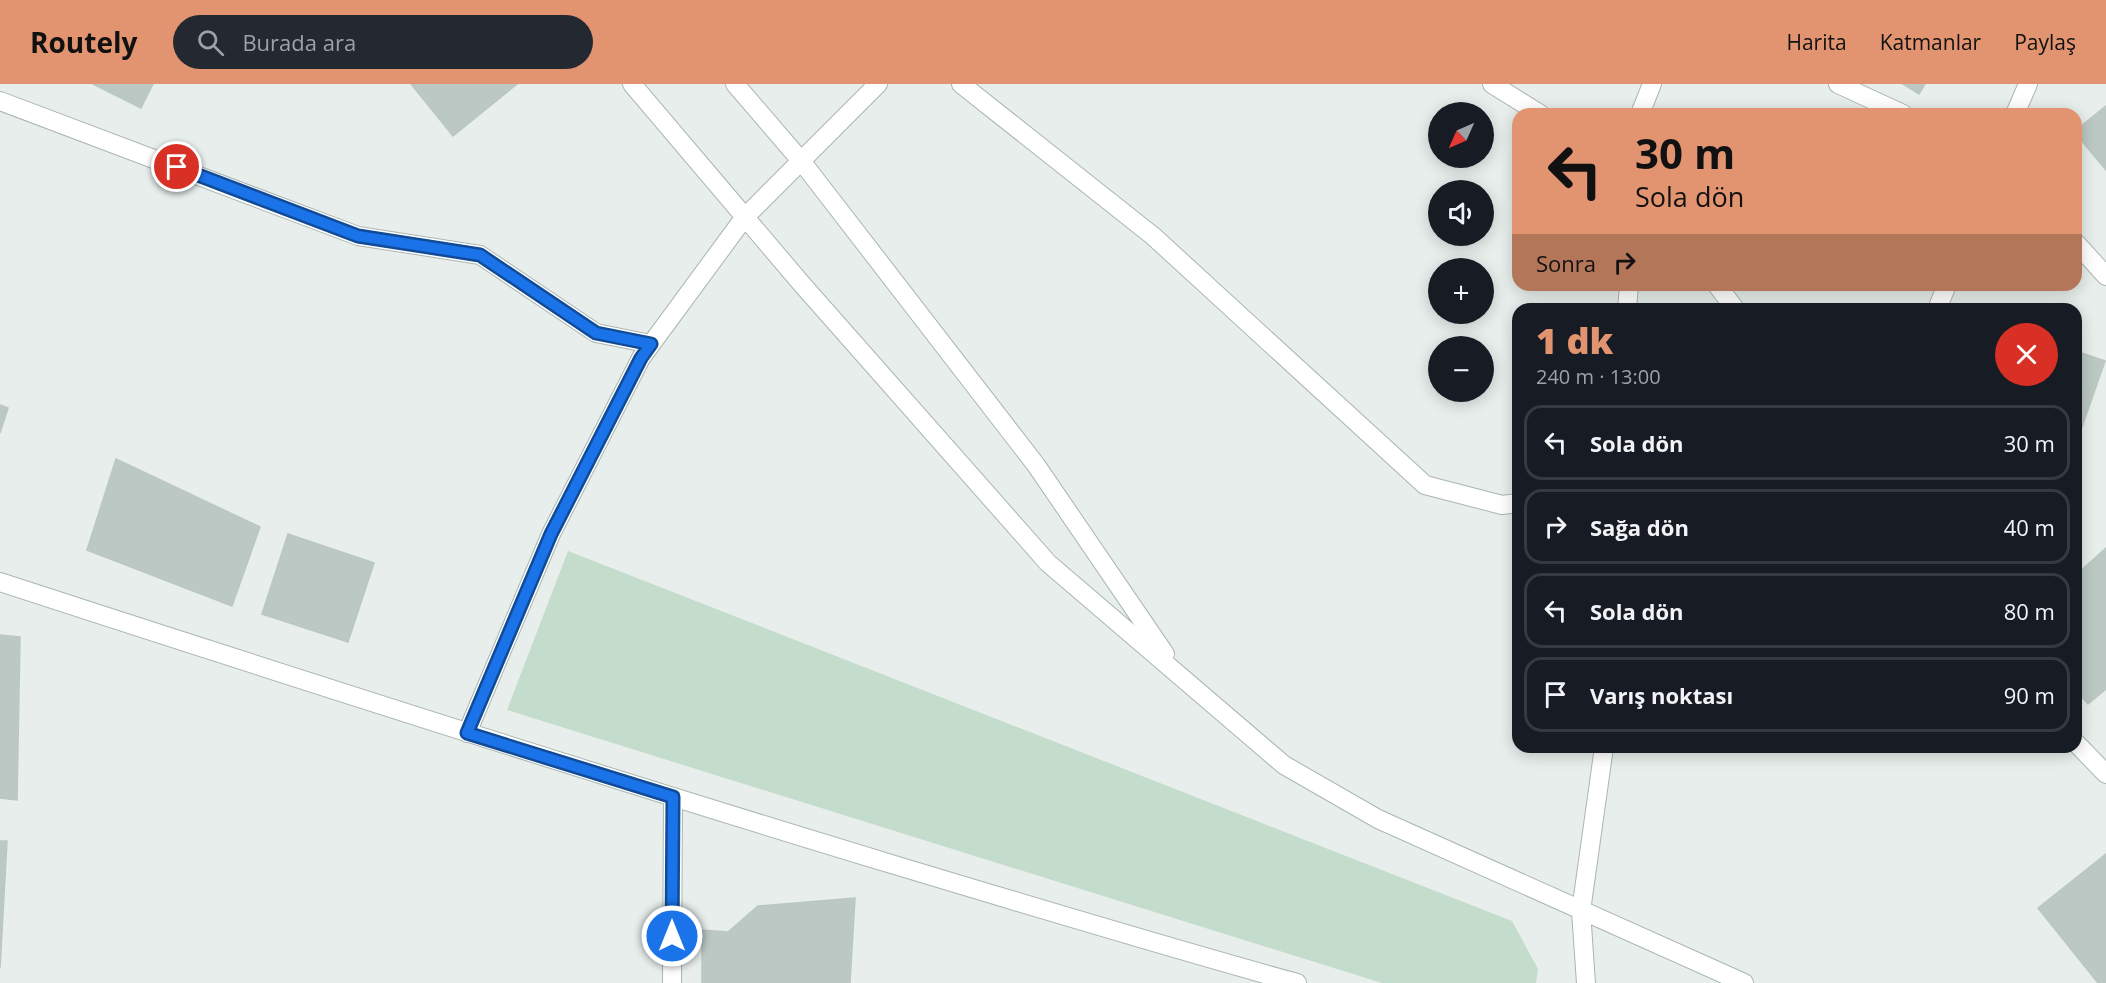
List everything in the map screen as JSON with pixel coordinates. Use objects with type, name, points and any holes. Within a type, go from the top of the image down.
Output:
[{"type":"street","points":[[632,84],[744,218],[1048,564],[1284,765],[1378,819],[1744,983]]},
{"type":"street","points":[[735,84],[802,162],[1036,465],[1178,673]]},
{"type":"street","points":[[467,733],[551,534],[641,358],[744,218],[878,84]]},
{"type":"street","points":[[961,84],[1153,236],[1425,485],[1502,505],[1512,504]]},
{"type":"street","points":[[1492,84],[1530,108]]},
{"type":"street","points":[[1642,108],[1652,84]]},
{"type":"street","points":[[1838,84],[1890,108]]},
{"type":"street","points":[[2018,108],[2028,84]]},
{"type":"street","points":[[0,101],[358,236],[480,255],[596,333],[651,344]]},
{"type":"street","points":[[2082,250],[2106,276]]},
{"type":"street","points":[[0,582],[673,797],[1184,952],[1292,982]]},
{"type":"street","points":[[2082,749],[2106,774]]},
{"type":"street","points":[[1586,983],[1581,911],[1603,753]]},
{"type":"street","points":[[672,983],[673,797]]},
{"type":"green space","points":[[568,551],[1512,921],[1538,969],[1536,983],[1382,983],[507,710]]},
{"type":"building","points":[[93,84],[153,84],[141,108]]},
{"type":"building","points":[[411,84],[517,84],[453,136]]},
{"type":"building","points":[[1903,84],[1925,84],[1919,94]]},
{"type":"building","points":[[2106,106],[2106,170],[2082,141],[2082,125]]},
{"type":"building","points":[[2082,353],[2105,361],[2082,427]]},
{"type":"building","points":[[0,405],[8,408],[0,433]]},
{"type":"building","points":[[116,459],[260,527],[232,606],[87,550]]},
{"type":"building","points":[[288,534],[374,563],[348,642],[262,614]]},
{"type":"building","points":[[2106,548],[2106,689],[2088,704],[2082,697],[2082,570]]},
{"type":"building","points":[[0,635],[20,637],[17,800],[0,798]]},
{"type":"building","points":[[0,841],[7,841],[0,968]]},
{"type":"building","points":[[2106,854],[2106,983],[2098,983],[2038,908]]},
{"type":"building","points":[[855,898],[850,983],[702,983],[702,930],[728,932],[758,906]]},
{"type":"route","points":[[177,167],[358,236],[480,255],[596,333],[651,344],[641,358],[551,534],[467,733],[673,797],[672,936]]}]
